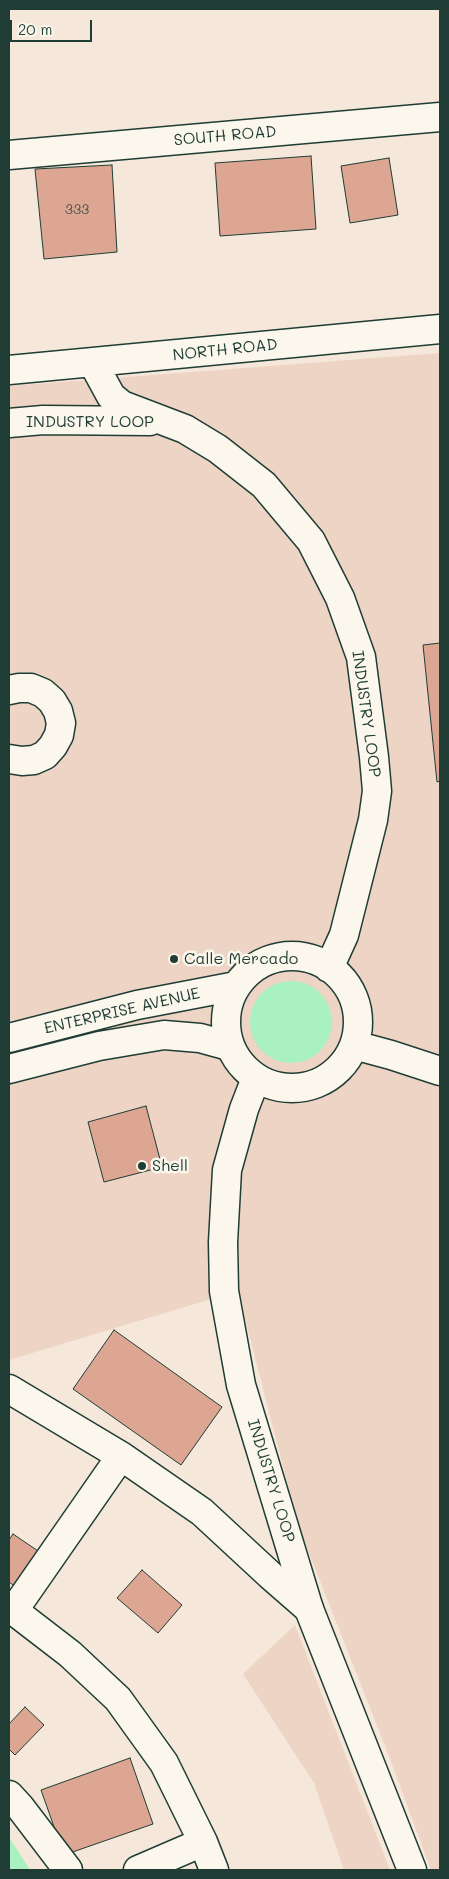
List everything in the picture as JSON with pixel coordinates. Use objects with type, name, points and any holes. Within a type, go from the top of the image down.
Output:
[{"type":"street","name":"SOUTH ROAD","points":[[9,155],[440,117]]},
{"type":"street","name":"NORTH ROAD","points":[[9,370],[440,329]]},
{"type":"street","points":[[93,363],[111,396],[122,405],[164,421]]},
{"type":"street","name":"INDUSTRY LOOP","points":[[9,423],[43,420],[164,421],[185,429],[218,449],[264,485],[311,540],[340,598],[361,657],[377,790],[373,820],[344,935],[329,968]]},
{"type":"street","points":[[9,690],[31,688],[43,693],[55,706],[61,723],[56,741],[45,754],[34,760],[22,761],[9,758]]},
{"type":"street","points":[[286,956],[302,957],[316,961],[329,968],[345,983],[355,1002],[358,1024],[354,1045],[346,1060],[335,1072],[321,1082],[305,1087],[288,1089],[272,1086],[256,1078],[240,1064],[229,1046],[225,1022],[226,1009],[236,986],[258,966],[272,959],[286,956]]},
{"type":"street","name":"ENTERPRISE AVENUE","points":[[9,1038],[137,1004],[236,986]]},
{"type":"street","name":"ENTERPRISE AVENUE","points":[[9,1069],[99,1046],[164,1035],[200,1038],[229,1046]]},
{"type":"street","points":[[354,1045],[440,1071]]},
{"type":"street","name":"INDUSTRY LOOP","points":[[256,1078],[244,1109],[227,1170],[223,1242],[224,1291],[241,1385],[309,1609],[412,1870]]},
{"type":"street","points":[[9,1389],[120,1456],[202,1512],[270,1576],[309,1609]]},
{"type":"street","points":[[120,1456],[11,1609],[70,1654],[118,1699],[164,1763],[203,1842],[214,1870]]},
{"type":"street","points":[[9,1795],[68,1870]]},
{"type":"street","points":[[138,1870],[203,1842]]},
{"type":"shaded area","points":[[440,353],[440,1870],[431,1870],[387,1751],[298,1525],[238,1291],[9,1360],[9,386]]},
{"type":"shaded area","points":[[295,1625],[390,1870],[344,1870],[314,1783],[243,1674]]},
{"type":"green space","points":[[291,981],[307,984],[320,993],[329,1006],[332,1022],[329,1038],[320,1051],[307,1060],[291,1063],[275,1060],[262,1051],[253,1038],[250,1022],[253,1006],[262,993],[275,984]]},
{"type":"green space","points":[[9,1837],[30,1870],[9,1870]]},
{"type":"building","points":[[311,156],[316,229],[220,236],[215,163]]},
{"type":"building","points":[[389,158],[398,215],[350,223],[341,166]]},
{"type":"building","points":[[112,165],[117,252],[44,259],[35,169]]},
{"type":"building","points":[[440,643],[440,781],[437,782],[423,645]]},
{"type":"building","points":[[146,1106],[162,1167],[104,1182],[88,1122]]},
{"type":"building","points":[[114,1330],[222,1407],[181,1465],[73,1389]]},
{"type":"building","points":[[13,1534],[44,1555],[20,1590],[9,1582],[9,1540]]},
{"type":"building","points":[[142,1570],[182,1605],[158,1633],[117,1598]]},
{"type":"building","points":[[25,1707],[44,1725],[15,1755],[9,1749],[9,1724]]},
{"type":"building","points":[[130,1758],[153,1824],[64,1855],[41,1790]]},
{"type":"place","name":"Calle Mercado","points":[[174,959]]},
{"type":"place","name":"Shell","points":[[142,1166]]}]
